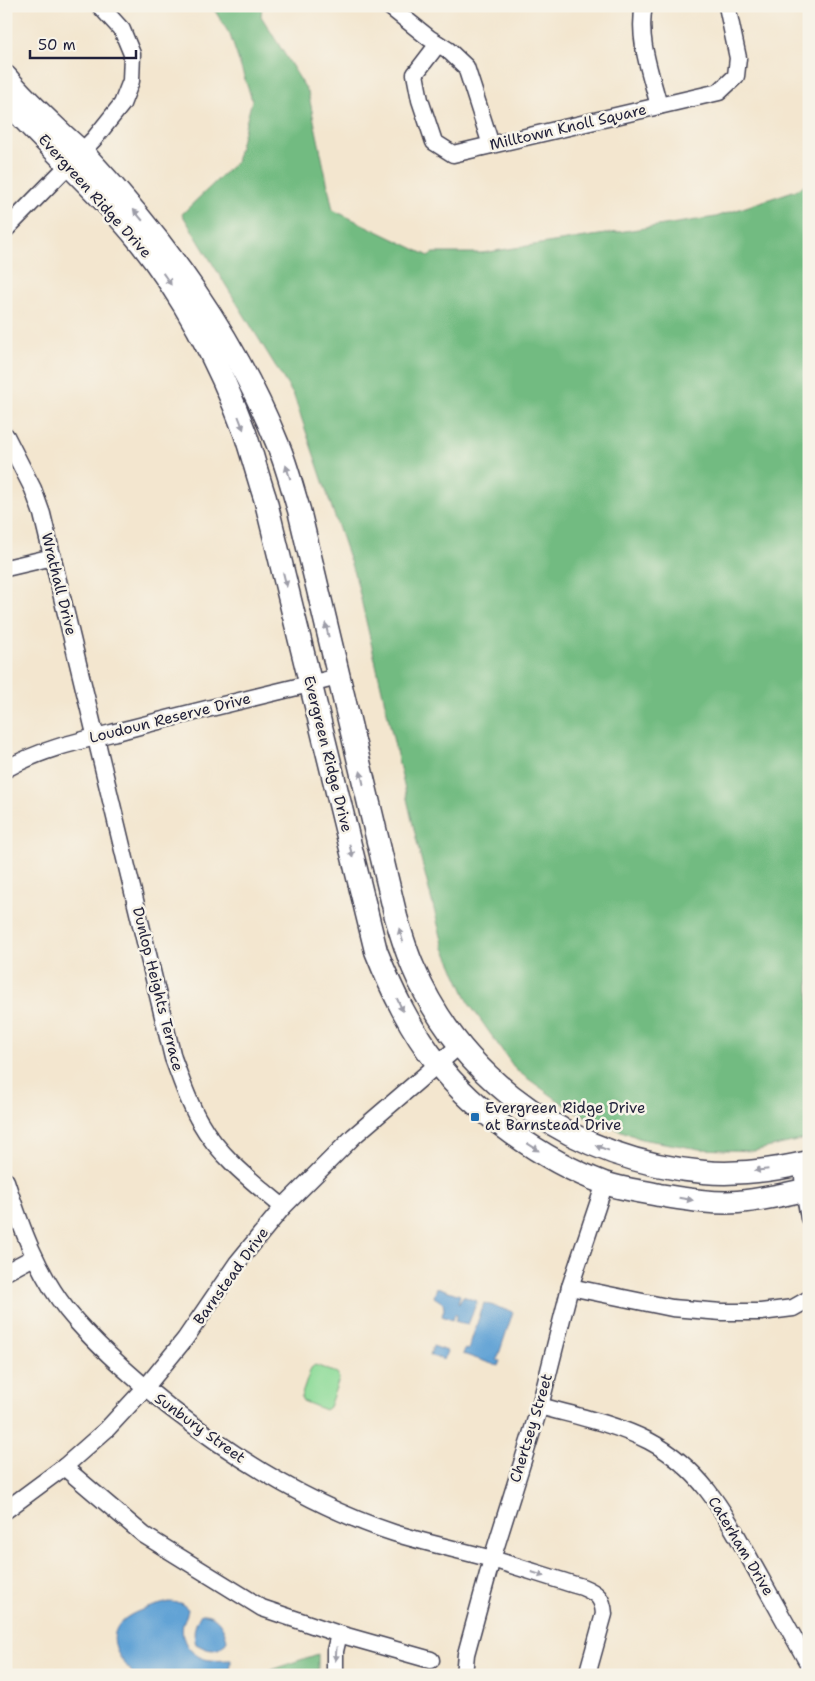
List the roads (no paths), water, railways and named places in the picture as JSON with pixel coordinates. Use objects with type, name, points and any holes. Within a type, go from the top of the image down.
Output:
[{"type":"street","points":[[6,229],[76,158],[122,104],[131,81],[132,54],[122,30],[100,6]]},
{"type":"street","points":[[389,6],[448,50],[466,67],[491,146]]},
{"type":"street","points":[[644,6],[642,16],[643,42],[659,106]]},
{"type":"street","name":"Milltown Knoll Square","points":[[438,44],[415,74],[420,100],[434,142],[453,154],[719,92],[736,76],[738,58],[728,6]]},
{"type":"street","name":"Evergreen Ridge Drive","points":[[6,77],[36,109],[76,158],[160,268],[198,329],[230,394],[265,498],[376,951],[404,1014],[437,1064],[475,1103],[510,1132],[552,1158],[605,1183],[695,1201],[738,1202],[806,1190]]},
{"type":"street","name":"Evergreen Ridge Drive","points":[[6,100],[76,158],[162,244],[188,280],[226,341],[264,413],[278,446],[299,510],[390,896],[404,944],[425,992],[460,1045],[482,1070],[506,1092],[540,1118],[583,1141],[614,1152],[644,1162],[705,1172],[766,1170],[806,1163]]},
{"type":"street","name":"Wrathall Drive","points":[[6,436],[33,489],[42,514],[96,737]]},
{"type":"street","points":[[6,568],[53,556]]},
{"type":"street","name":"Loudoun Reserve Drive","points":[[6,769],[22,760],[61,746],[338,678]]},
{"type":"street","name":"Dunlop Heights Terrace","points":[[96,737],[174,1058],[183,1085],[199,1121],[213,1141],[247,1177],[283,1207]]},
{"type":"street","name":"Barnstead Drive","points":[[6,1510],[64,1467],[107,1430],[145,1388],[185,1339],[237,1263],[283,1207],[354,1136],[460,1045]]},
{"type":"street","points":[[806,1163],[809,1218]]},
{"type":"street","name":"Sunbury Street","points":[[6,1181],[20,1224],[34,1257],[66,1309],[103,1350],[145,1388],[199,1430],[280,1483],[357,1519],[393,1533],[492,1559],[582,1587],[600,1596],[604,1614],[586,1675]]},
{"type":"street","name":"Chertsey Street","points":[[464,1675],[466,1654],[492,1559],[540,1406],[570,1287],[605,1183]]},
{"type":"street","points":[[6,1272],[34,1257]]},
{"type":"street","points":[[570,1287],[672,1308],[722,1312],[761,1312],[793,1308],[809,1299]]},
{"type":"street","name":"Caterham Drive","points":[[540,1406],[615,1427],[649,1441],[674,1457],[694,1474],[721,1508],[809,1665]]},
{"type":"street","points":[[64,1467],[144,1535],[262,1608],[339,1634],[431,1660]]},
{"type":"street","points":[[335,1675],[335,1651],[339,1634]]},
{"type":"water","points":[[437,1287],[460,1295],[459,1304],[463,1296],[477,1301],[468,1325],[455,1321],[457,1315],[455,1314],[452,1320],[442,1316],[443,1303],[434,1297]]},
{"type":"water","points":[[484,1303],[513,1312],[497,1360],[500,1361],[498,1366],[463,1354],[465,1349],[468,1350]]},
{"type":"water","points":[[433,1346],[447,1351],[444,1360],[430,1355]]},
{"type":"water","points":[[169,1602],[181,1603],[188,1609],[182,1630],[185,1643],[193,1653],[204,1659],[231,1660],[230,1675],[134,1675],[117,1652],[114,1638],[117,1629],[122,1621],[130,1615]]},
{"type":"water","points":[[201,1614],[207,1614],[215,1618],[222,1626],[227,1640],[220,1648],[209,1650],[196,1644],[195,1628]]},
{"type":"place","name":"Evergreen Ridge Drive at Barnstead Drive","points":[[475,1117]]}]
